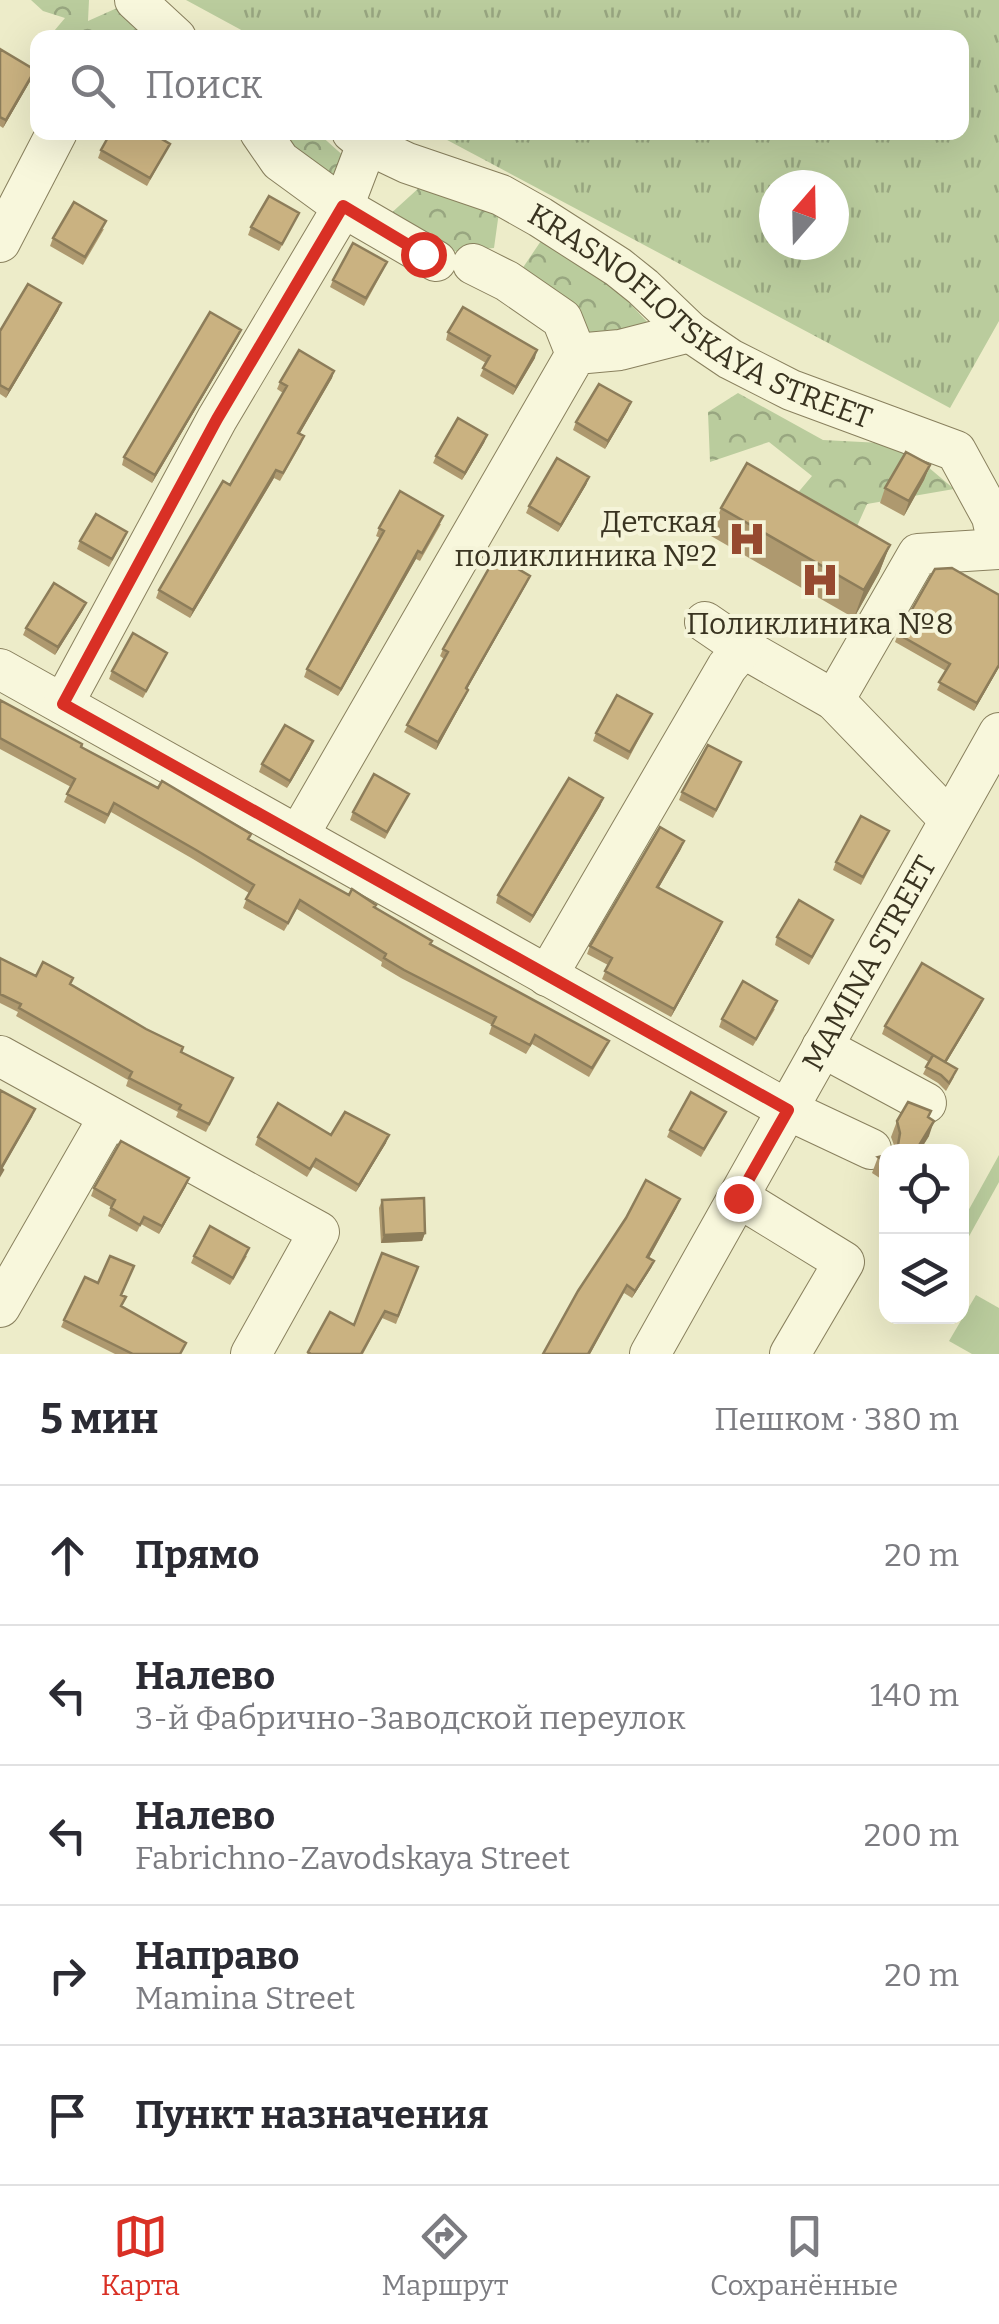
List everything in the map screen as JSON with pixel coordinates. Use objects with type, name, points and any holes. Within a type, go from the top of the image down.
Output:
[{"type":"street","points":[[135,0],[167,30]]},
{"type":"street","points":[[0,242],[53,140]]},
{"type":"street","points":[[265,140],[280,162],[343,206],[454,263],[507,281],[562,319],[576,354]]},
{"type":"street","points":[[63,704],[217,419],[343,206],[360,140]]},
{"type":"street","name":"KRASNOFLOTSKAYA STREET","points":[[364,140],[407,163],[501,195],[540,216],[618,267],[690,332],[730,359],[791,390],[956,450],[992,517],[999,549]]},
{"type":"street","points":[[576,354],[620,350],[690,332]]},
{"type":"street","points":[[298,836],[576,354]]},
{"type":"street","points":[[834,700],[918,554],[999,549]]},
{"type":"street","points":[[705,622],[834,700],[950,818]]},
{"type":"street","points":[[547,976],[727,667],[743,648]]},
{"type":"street","points":[[0,669],[788,1110],[871,1148]]},
{"type":"street","name":"MAMINA STREET","points":[[650,1354],[950,818],[995,749]]},
{"type":"street","points":[[822,1048],[926,1103]]},
{"type":"street","points":[[0,1056],[319,1232],[251,1354]]},
{"type":"street","points":[[0,1307],[109,1117]]},
{"type":"street","points":[[738,1198],[844,1262],[790,1354]]},
{"type":"green space","points":[[31,0],[89,0],[88,21],[126,4],[144,30],[55,30],[65,18],[43,11]]},
{"type":"green space","points":[[186,0],[999,0],[999,321],[950,408],[447,140],[969,140],[969,30],[241,30]]},
{"type":"green space","points":[[283,140],[326,140],[347,159],[339,192]]},
{"type":"green space","points":[[421,186],[499,212],[494,248],[423,254],[388,216]]},
{"type":"green space","points":[[545,235],[600,271],[649,324],[589,338],[522,269]]},
{"type":"green space","points":[[738,393],[823,440],[901,444],[954,489],[867,504],[849,544],[790,502],[812,476],[769,442],[710,462],[708,412]]},
{"type":"green space","points":[[999,1155],[999,1182],[969,1236],[969,1209]]},
{"type":"green space","points":[[976,1295],[999,1308],[999,1354],[972,1354],[949,1341],[959,1324],[969,1324],[969,1307]]},
{"type":"building","points":[[0,49],[30,67],[30,79],[6,120],[0,117]]},
{"type":"building","points":[[107,140],[163,140],[170,144],[150,178],[101,150]]},
{"type":"building","points":[[269,196],[299,213],[282,244],[251,227]]},
{"type":"building","points":[[74,202],[106,221],[85,257],[53,238]]},
{"type":"building","points":[[353,243],[387,262],[366,298],[333,280]]},
{"type":"building","points":[[28,284],[61,303],[9,390],[0,385],[0,331]]},
{"type":"building","points":[[463,307],[537,350],[516,387],[483,368],[490,356],[448,332]]},
{"type":"building","points":[[210,312],[241,330],[155,475],[124,457]]},
{"type":"building","points":[[299,350],[334,371],[298,433],[304,436],[283,473],[276,470],[193,610],[159,590],[223,481],[230,485],[287,386],[280,382]]},
{"type":"building","points":[[599,384],[631,402],[608,441],[576,422]]},
{"type":"building","points":[[458,418],[487,435],[465,473],[436,456]]},
{"type":"building","points":[[906,452],[930,465],[909,501],[885,488]]},
{"type":"building","points":[[557,458],[589,477],[561,525],[529,506]]},
{"type":"building","points":[[747,463],[890,545],[864,590],[721,508]]},
{"type":"building","points":[[400,491],[443,516],[422,553],[418,551],[341,689],[307,669],[384,531],[379,528]]},
{"type":"building","points":[[96,514],[127,532],[112,559],[80,541]]},
{"type":"building","points":[[496,556],[530,576],[438,742],[407,725],[448,652],[443,649]]},
{"type":"building","points":[[952,568],[999,595],[999,665],[977,703],[939,682],[950,664],[898,634],[935,569]]},
{"type":"building","points":[[54,583],[86,603],[58,647],[26,628]]},
{"type":"building","points":[[133,633],[167,653],[146,691],[112,671]]},
{"type":"building","points":[[617,695],[652,714],[630,752],[596,733]]},
{"type":"building","points":[[0,700],[158,788],[162,781],[251,834],[248,839],[349,895],[352,889],[374,907],[432,941],[430,944],[609,1041],[592,1068],[535,1035],[530,1045],[492,1025],[496,1017],[404,970],[384,958],[386,954],[300,900],[288,923],[246,899],[254,885],[196,850],[114,803],[108,815],[67,794],[75,779],[0,738]]},
{"type":"building","points":[[285,725],[313,741],[290,781],[262,764]]},
{"type":"building","points":[[708,745],[741,762],[716,810],[682,792]]},
{"type":"building","points":[[374,774],[409,794],[387,832],[353,812]]},
{"type":"building","points":[[569,778],[603,798],[533,916],[498,895]]},
{"type":"building","points":[[861,816],[889,831],[863,877],[836,862]]},
{"type":"building","points":[[660,827],[684,841],[657,887],[722,922],[674,1009],[605,971],[612,958],[590,946]]},
{"type":"building","points":[[799,900],[833,920],[812,957],[777,937]]},
{"type":"building","points":[[0,958],[36,976],[43,962],[73,978],[70,984],[183,1047],[181,1052],[233,1078],[209,1124],[129,1078],[132,1072],[0,994]]},
{"type":"building","points":[[922,963],[983,999],[945,1062],[885,1026]]},
{"type":"building","points":[[743,981],[777,1001],[756,1039],[722,1019]]},
{"type":"building","points":[[933,1055],[957,1069],[949,1083],[926,1067]]},
{"type":"building","points":[[0,1090],[35,1109],[0,1175]]},
{"type":"building","points":[[691,1092],[726,1112],[704,1149],[670,1130]]},
{"type":"building","points":[[908,1102],[931,1111],[928,1117],[934,1121],[920,1144],[898,1144],[897,1121]]},
{"type":"building","points":[[278,1103],[331,1135],[345,1112],[389,1135],[359,1185],[316,1159],[310,1169],[258,1137]]},
{"type":"building","points":[[121,1141],[189,1178],[162,1226],[144,1217],[140,1225],[111,1208],[115,1200],[94,1188]]},
{"type":"building","points":[[646,1180],[680,1199],[647,1257],[654,1261],[635,1291],[627,1285],[588,1354],[543,1354],[626,1218]]},
{"type":"building","points":[[424,1198],[425,1233],[384,1235],[382,1200]]},
{"type":"building","points":[[210,1226],[249,1248],[233,1278],[194,1256]]},
{"type":"building","points":[[382,1253],[418,1267],[398,1316],[385,1311],[361,1354],[308,1352],[330,1312],[354,1325]]},
{"type":"building","points":[[110,1256],[134,1266],[121,1295],[126,1297],[121,1306],[186,1343],[180,1354],[133,1354],[64,1320],[85,1277],[98,1283]]},
{"type":"place","name":"Детская поликлиника №2","points":[[747,539]]},
{"type":"place","name":"Поликлиника №8","points":[[820,580]]},
{"type":"route","points":[[423,254],[343,206],[217,419],[63,704],[788,1110],[738,1198]]}]
